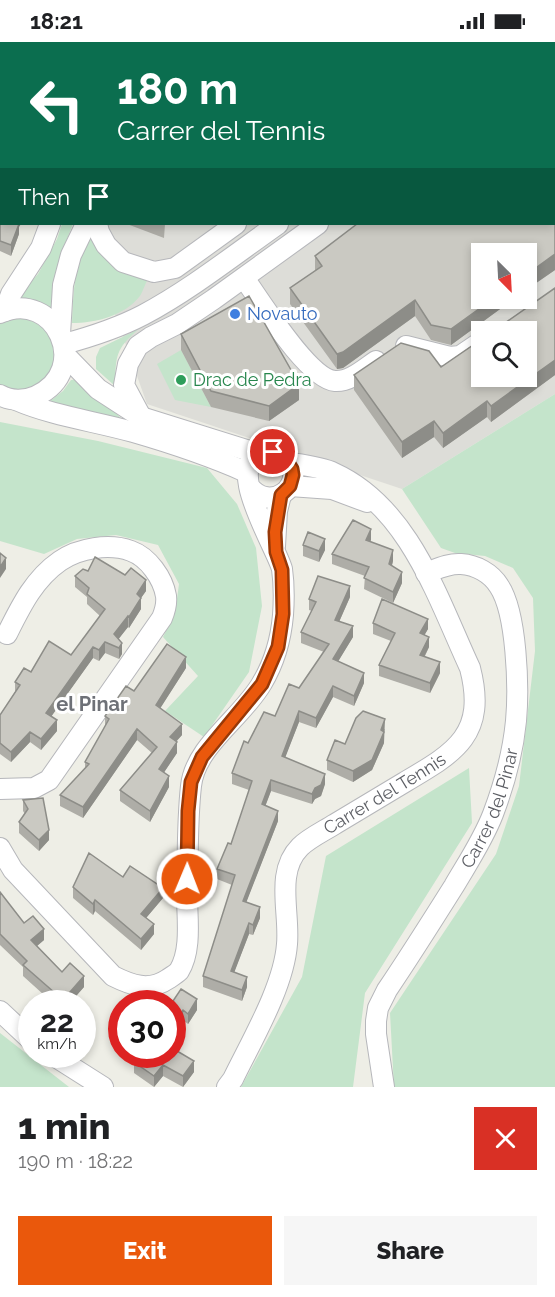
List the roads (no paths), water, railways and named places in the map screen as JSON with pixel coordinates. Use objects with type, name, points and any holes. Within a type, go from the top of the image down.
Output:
[{"type":"street","points":[[2,312],[40,248],[50,225]]},
{"type":"street","points":[[5,398],[31,399],[55,383],[62,370],[63,285],[71,255],[86,225]]},
{"type":"street","points":[[97,225],[106,245],[123,262],[184,279],[206,275]]},
{"type":"street","points":[[154,272],[175,268],[236,225]]},
{"type":"street","points":[[142,316],[206,275],[277,225]]},
{"type":"street","points":[[141,417],[124,386],[128,364],[138,346],[198,310],[317,225]]},
{"type":"street","points":[[244,278],[310,368],[326,379],[337,382],[351,378],[402,345],[450,357],[460,356],[471,348]]},
{"type":"street","name":"Carrer del Tennis","points":[[2,312],[18,308],[31,310],[53,323],[63,344],[98,389],[141,417],[260,454],[273,452],[290,463],[332,472],[371,495],[403,532],[426,573],[470,668],[476,705],[470,724],[455,750],[321,832],[300,847],[290,863],[285,883],[287,945],[283,969],[272,997],[227,1087]]},
{"type":"street","points":[[63,344],[92,337],[142,316],[166,309],[198,310]]},
{"type":"street","points":[[5,398],[40,410],[156,439],[213,457],[248,479],[258,495],[263,497],[269,498],[286,491],[332,489],[381,506]]},
{"type":"street","points":[[0,848],[13,870],[113,976],[143,987],[164,982],[178,972],[186,948],[188,811],[191,782],[202,757],[262,684],[278,647],[283,614],[282,570],[259,517],[248,479],[253,459],[260,454]]},
{"type":"street","points":[[276,552],[275,532],[286,491],[293,475],[290,463]]},
{"type":"street","points":[[0,789],[34,788],[48,780],[162,618],[166,606],[166,595],[160,579],[148,561],[132,551],[114,548],[83,550],[62,559],[43,575],[23,602],[7,634]]},
{"type":"street","name":"Carrer del Pinar","points":[[384,1087],[376,1034],[378,1008],[387,990],[480,843],[503,784],[516,722],[517,694],[513,641],[506,600],[499,585],[489,574],[460,564],[426,573]]},
{"type":"street","points":[[0,1011],[18,1028]]},
{"type":"street","points":[[73,1068],[103,1087]]},
{"type":"place","name":"Novauto","points":[[235,314]]},
{"type":"place","name":"Drac de Pedra","points":[[181,380]]},
{"type":"district","name":"el Pinar","points":[[92,704]]}]
